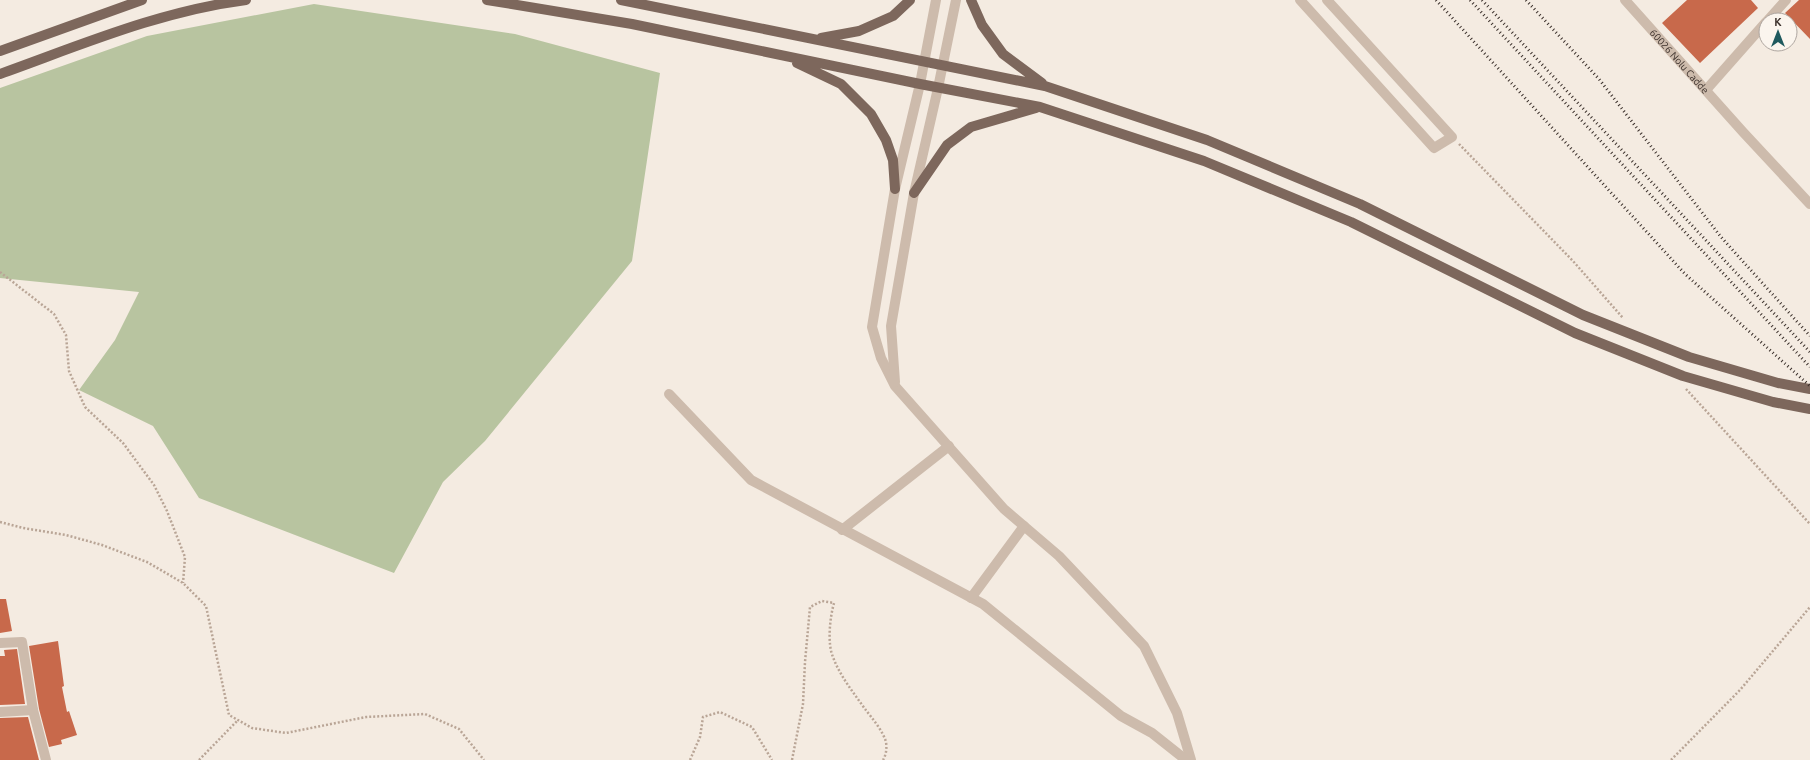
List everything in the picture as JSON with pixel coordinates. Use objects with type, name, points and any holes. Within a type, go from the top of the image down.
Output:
[{"type":"main road","points":[[0,50],[142,0]]},
{"type":"main road","points":[[0,74],[155,19],[225,3],[246,0]]},
{"type":"main road","points":[[487,0],[632,24],[938,88],[1040,107],[1204,161],[1351,222],[1575,333],[1683,376],[1773,402],[1810,410]]},
{"type":"main road","points":[[621,0],[1045,86],[1207,140],[1360,204],[1583,315],[1689,357],[1778,383],[1810,389]]},
{"type":"main road","points":[[815,39],[859,31],[892,16],[910,0]]},
{"type":"main road","points":[[971,0],[982,25],[1003,54],[1045,86]]},
{"type":"main road","points":[[783,56],[841,84],[871,114],[886,140],[893,160],[895,189]]},
{"type":"main road","points":[[914,193],[947,145],[971,127],[1000,117],[1040,107]]},
{"type":"street","points":[[936,0],[920,84],[895,189],[872,327],[881,358],[895,386],[1004,508],[1059,556],[1144,646],[1177,713],[1191,760]]},
{"type":"street","points":[[895,386],[891,326],[914,193],[956,0]]},
{"type":"street","points":[[1300,0],[1434,148],[1452,137],[1327,0]]},
{"type":"street","name":"60026 Nolu Cadde","points":[[1624,0],[1706,90],[1758,31]]},
{"type":"street","name":"60026 Nolu Cadde","points":[[1773,12],[1780,2]]},
{"type":"street","points":[[1706,90],[1742,132],[1810,204]]},
{"type":"street","points":[[669,394],[751,480],[842,530],[983,604],[1121,716],[1152,733],[1186,760]]},
{"type":"street","points":[[842,530],[949,446]]},
{"type":"street","points":[[971,598],[1024,526]]},
{"type":"street","points":[[0,643],[22,642],[34,710],[46,760]]},
{"type":"street","points":[[0,712],[34,710]]},
{"type":"path","points":[[0,272],[54,314],[66,335],[70,371],[85,407],[123,443],[154,485],[167,511],[185,557],[183,583]]},
{"type":"path","points":[[0,522],[23,528],[66,535],[102,545],[147,562],[183,583],[206,606],[229,715],[252,728],[286,733],[366,717],[425,714],[459,729],[484,760]]},
{"type":"path","points":[[792,760],[804,704],[805,662],[810,607],[822,601],[834,602],[831,613],[829,633],[832,656],[848,686],[875,722],[886,742],[886,755],[883,760]]},
{"type":"path","points":[[1670,760],[1740,690],[1810,607]]},
{"type":"path","points":[[690,760],[700,737],[702,717],[720,712],[752,727],[772,760]]},
{"type":"path","points":[[199,760],[238,720]]},
{"type":"green space","points":[[314,4],[515,34],[660,73],[632,261],[485,441],[443,482],[394,573],[199,498],[153,426],[79,390],[115,340],[139,292],[0,278],[0,88],[147,36]]},
{"type":"building","points":[[1687,0],[1751,0],[1758,8],[1700,63],[1662,23]]},
{"type":"building","points":[[1799,0],[1810,0],[1810,39],[1798,27],[1798,12],[1786,12]]},
{"type":"building","points":[[0,599],[6,599],[12,631],[0,633]]},
{"type":"building","points":[[58,641],[64,686],[62,687],[67,712],[69,711],[77,735],[61,740],[62,744],[49,747],[39,709],[29,646]]},
{"type":"building","points":[[17,649],[25,704],[0,705],[0,656],[5,656],[4,650]]},
{"type":"building","points":[[28,717],[39,760],[0,760],[0,718]]},
{"type":"railway","points":[[1436,0],[1685,274],[1810,386]]},
{"type":"railway","points":[[1470,0],[1810,367]]},
{"type":"railway","points":[[1482,0],[1810,352]]},
{"type":"railway","points":[[1526,0],[1599,79],[1721,237],[1810,336]]}]
